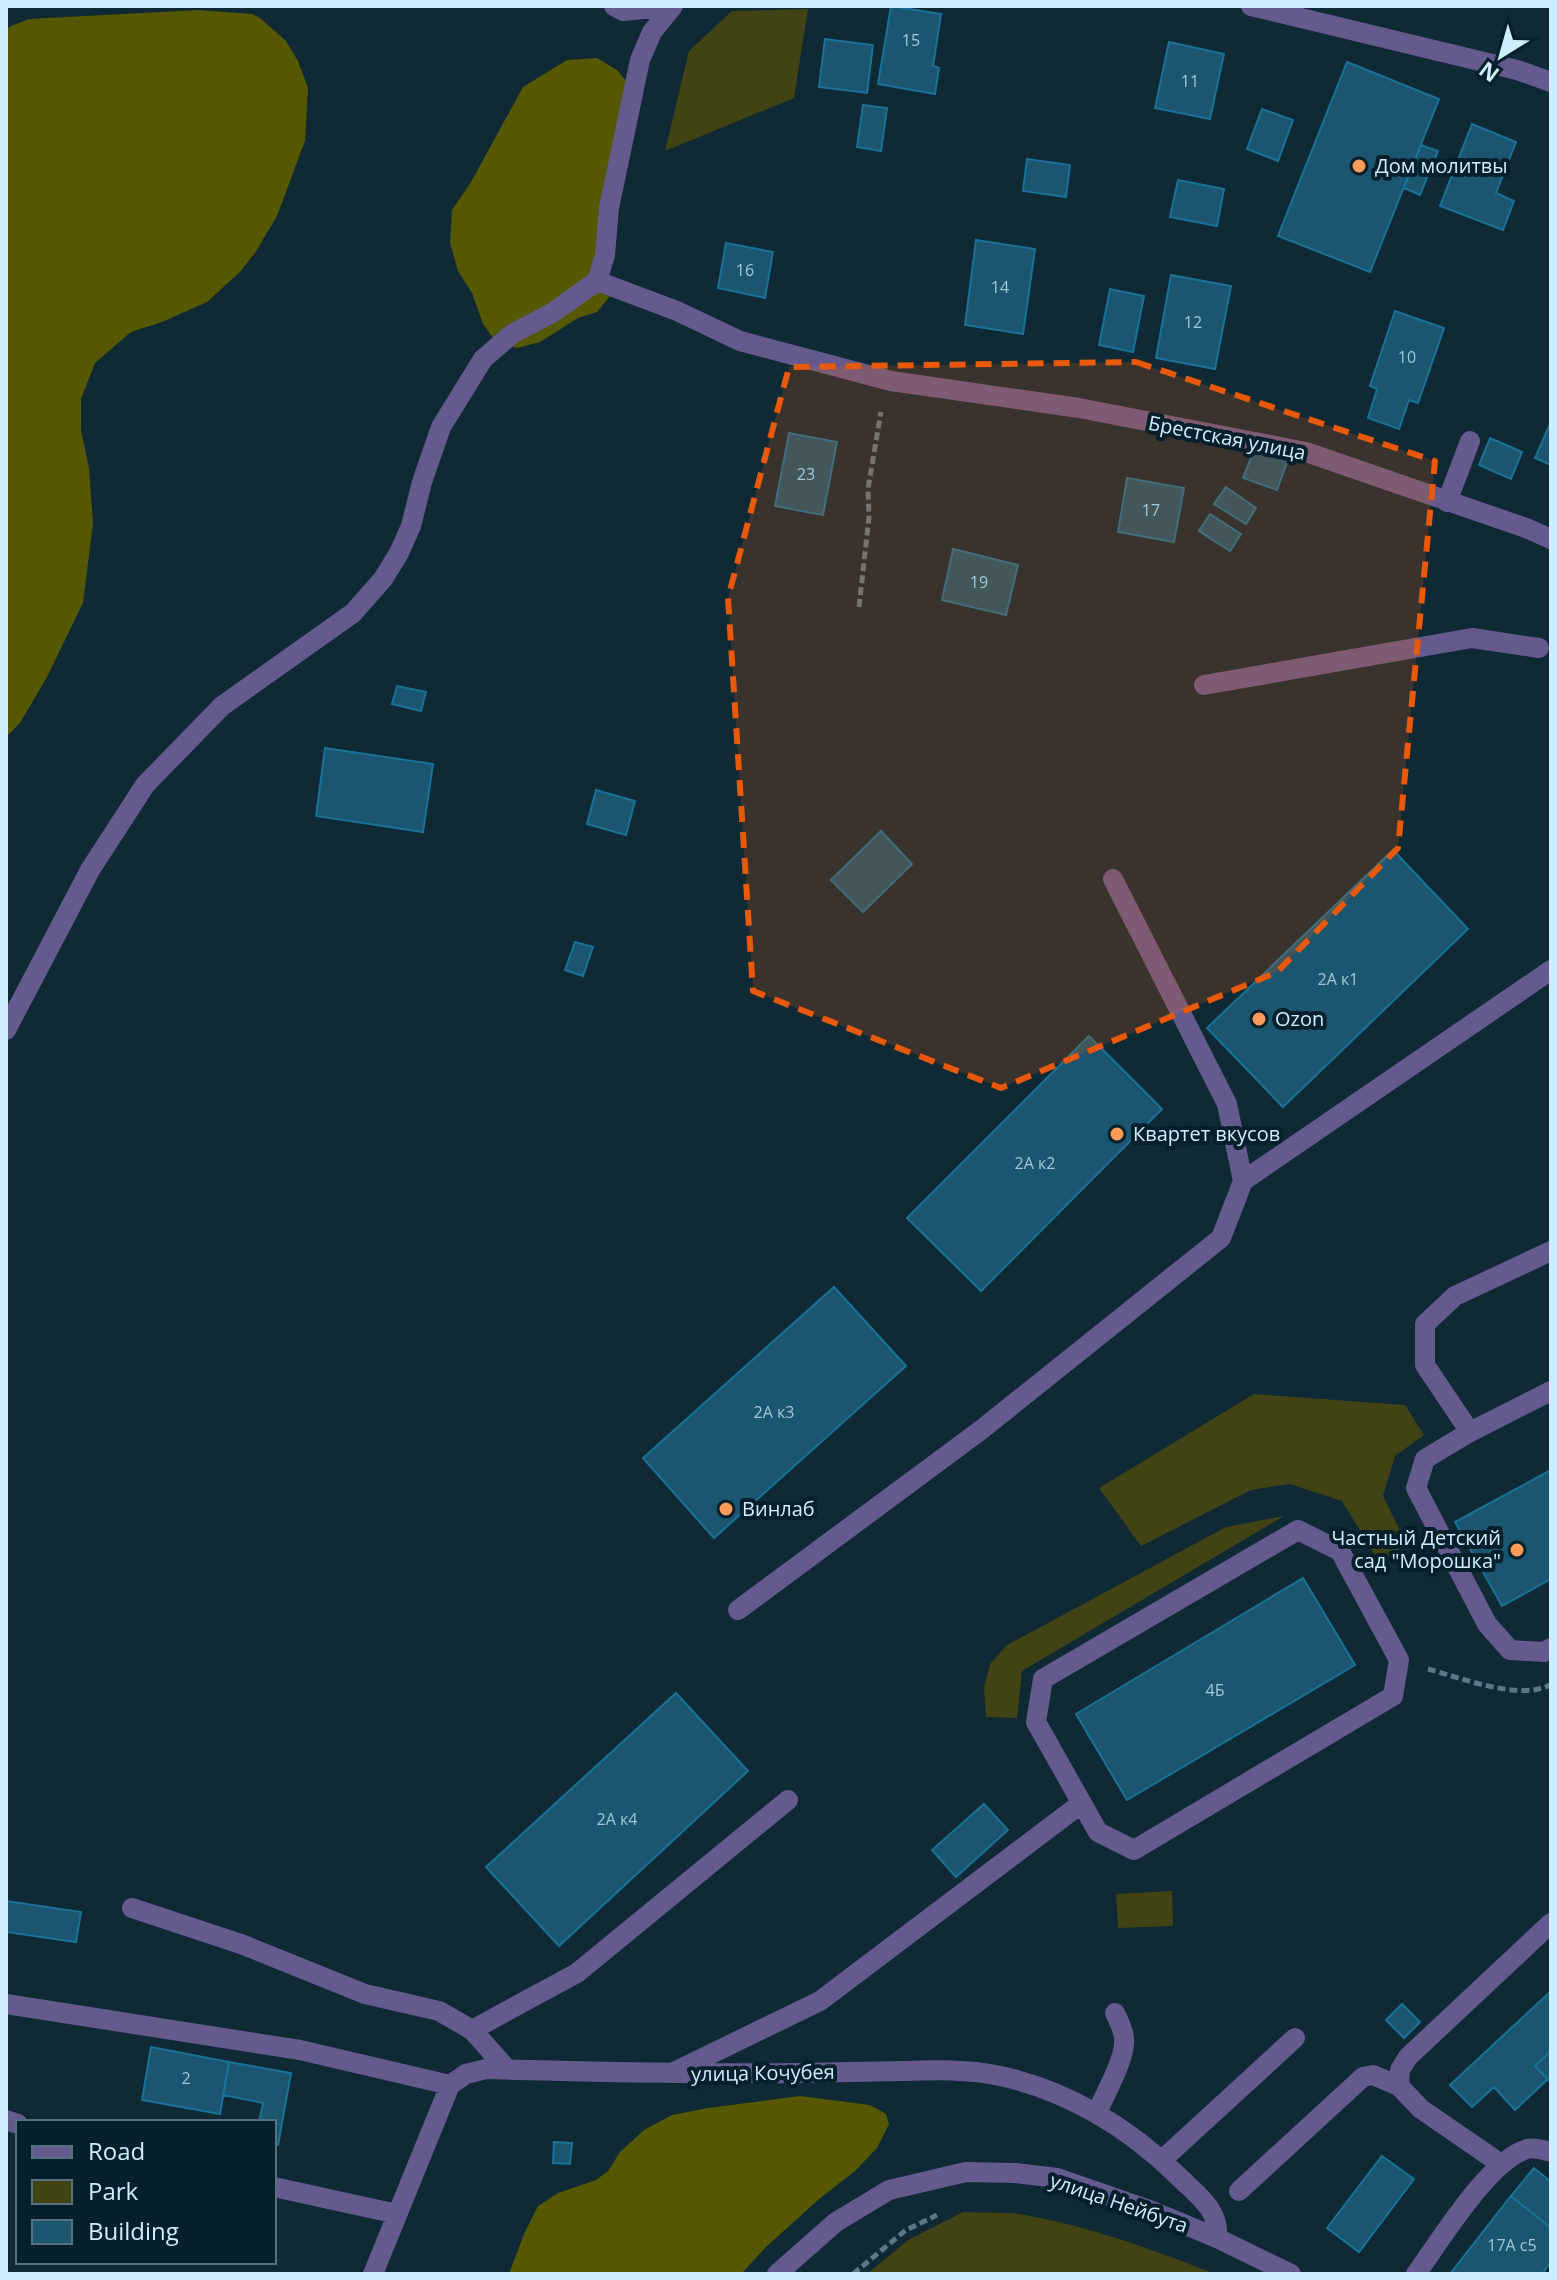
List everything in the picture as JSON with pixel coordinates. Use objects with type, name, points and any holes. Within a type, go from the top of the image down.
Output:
[{"type":"street","points":[[614,6],[623,11],[673,6]]},
{"type":"street","points":[[6,1030],[90,870],[145,785],[222,706],[353,613],[383,579],[399,553],[411,526],[441,427],[483,359],[512,334],[552,313],[597,281],[605,255],[609,208],[640,60],[652,32],[673,6]]},
{"type":"street","points":[[1251,6],[1517,70],[1551,82]]},
{"type":"street","name":"Брестская улица","points":[[597,281],[677,311],[740,341],[891,381],[1079,408],[1306,452],[1551,539]]},
{"type":"street","points":[[1447,502],[1470,441]]},
{"type":"street","points":[[1204,685],[1472,638],[1539,648]]},
{"type":"street","points":[[738,1610],[981,1430],[1221,1238],[1243,1181],[1227,1104],[1113,879]]},
{"type":"street","points":[[1243,1181],[1551,970]]},
{"type":"street","points":[[1470,1432],[1425,1365],[1425,1324],[1455,1296],[1551,1251]]},
{"type":"street","points":[[1551,1391],[1425,1459],[1416,1488],[1487,1624],[1510,1650],[1544,1652],[1551,1648]]},
{"type":"street","points":[[1298,1530],[1340,1551],[1399,1660],[1393,1696],[1134,1850],[1098,1832],[1082,1803],[1036,1722],[1043,1679],[1298,1530]]},
{"type":"street","points":[[472,2030],[577,1973],[788,1800]]},
{"type":"street","points":[[671,2074],[820,2001],[1082,1803]]},
{"type":"street","points":[[132,1908],[241,1944],[365,1994],[439,2011],[472,2030],[507,2069]]},
{"type":"street","points":[[1399,2086],[1400,2070],[1408,2057],[1551,1923]]},
{"type":"street","points":[[6,2004],[300,2050],[450,2085],[373,2274]]},
{"type":"street","points":[[1097,2113],[1125,2044],[1124,2033],[1115,2013]]},
{"type":"street","points":[[1162,2160],[1295,2038]]},
{"type":"street","name":"улица Кочубея","points":[[450,2085],[475,2070],[507,2069],[671,2074],[945,2070],[998,2075],[1035,2085],[1097,2113],[1162,2160],[1214,2213],[1217,2238]]},
{"type":"street","points":[[1239,2191],[1363,2077],[1373,2075],[1399,2086],[1421,2109],[1501,2164]]},
{"type":"street","points":[[1416,2274],[1467,2204],[1501,2164],[1528,2148],[1551,2152]]},
{"type":"street","name":"улица Нейбута","points":[[777,2274],[836,2222],[889,2190],[966,2172],[1057,2178],[1152,2211],[1291,2274]]},
{"type":"street","points":[[276,2187],[397,2214]]},
{"type":"path","points":[[859,607],[869,517],[869,477],[881,413],[891,381]]},
{"type":"path","points":[[1460,1678],[1521,1692],[1541,1690],[1551,1684]]},
{"type":"path","points":[[853,2274],[906,2230],[943,2213]]},
{"type":"highlighted area","points":[[1136,362],[1435,461],[1398,848],[1277,972],[1001,1088],[753,991],[728,598],[789,367]]},
{"type":"green space","points":[[808,9],[794,98],[665,151],[689,51],[732,11]]},
{"type":"green space","points":[[1254,1394],[1405,1405],[1424,1435],[1395,1456],[1383,1496],[1407,1545],[1379,1562],[1342,1501],[1290,1484],[1251,1490],[1141,1546],[1099,1488]]},
{"type":"green space","points":[[1284,1516],[1022,1671],[1017,1718],[986,1717],[984,1688],[990,1664],[1007,1645],[1226,1527]]},
{"type":"green space","points":[[1172,1891],[1173,1926],[1118,1928],[1116,1894]]},
{"type":"green space","points":[[963,2212],[1019,2214],[1069,2224],[1215,2274],[867,2274],[908,2240]]},
{"type":"shaded area","points":[[198,10],[252,14],[286,41],[308,88],[305,141],[277,216],[240,272],[207,302],[131,332],[95,363],[81,399],[81,430],[89,468],[93,523],[83,603],[47,677],[20,723],[6,737],[6,30],[29,19]]},
{"type":"shaded area","points":[[597,58],[617,70],[627,82],[603,230],[610,296],[597,312],[578,318],[540,342],[517,348],[496,342],[483,324],[472,293],[458,271],[450,243],[452,210],[471,182],[523,87],[567,60]]},
{"type":"shaded area","points":[[800,2096],[870,2105],[886,2114],[889,2124],[877,2148],[856,2170],[766,2247],[741,2274],[509,2274],[538,2206],[558,2193],[596,2180],[608,2171],[620,2152],[644,2130],[672,2115]]},
{"type":"building","points":[[891,6],[941,14],[933,66],[939,68],[935,94],[878,84]]},
{"type":"building","points":[[825,39],[873,45],[867,93],[819,87]]},
{"type":"building","points":[[1169,42],[1224,54],[1210,119],[1155,108]]},
{"type":"building","name":"Дом молитвы","points":[[1347,62],[1439,99],[1370,272],[1278,236]]},
{"type":"building","points":[[863,105],[887,108],[881,151],[857,147]]},
{"type":"building","points":[[1262,109],[1293,120],[1278,161],[1247,149]]},
{"type":"building","points":[[1472,124],[1516,142],[1496,193],[1514,201],[1503,230],[1440,206]]},
{"type":"building","points":[[1421,145],[1438,151],[1420,195],[1404,188]]},
{"type":"building","points":[[1027,159],[1070,165],[1066,197],[1023,191]]},
{"type":"building","points":[[1178,180],[1224,189],[1217,226],[1170,217]]},
{"type":"building","points":[[976,240],[1035,249],[1023,334],[965,325]]},
{"type":"building","points":[[726,243],[773,252],[765,298],[718,288]]},
{"type":"building","points":[[1171,275],[1231,286],[1215,369],[1156,358]]},
{"type":"building","points":[[1110,289],[1144,296],[1133,352],[1099,345]]},
{"type":"building","points":[[1395,311],[1444,328],[1418,403],[1409,400],[1399,429],[1368,418],[1377,389],[1370,386]]},
{"type":"building","points":[[1551,422],[1551,465],[1535,458]]},
{"type":"building","points":[[789,433],[837,442],[823,515],[775,506]]},
{"type":"building","points":[[1490,438],[1522,452],[1511,479],[1479,465]]},
{"type":"building","points":[[1256,445],[1289,457],[1277,490],[1243,478]]},
{"type":"building","points":[[1127,478],[1184,488],[1174,542],[1118,532]]},
{"type":"building","points":[[1226,487],[1256,508],[1246,524],[1214,504]]},
{"type":"building","points":[[1210,514],[1241,534],[1230,551],[1199,531]]},
{"type":"building","points":[[953,549],[1018,565],[1006,615],[942,600]]},
{"type":"building","points":[[397,686],[426,692],[421,711],[392,704]]},
{"type":"building","points":[[325,748],[433,764],[423,832],[316,816]]},
{"type":"building","points":[[596,790],[635,801],[626,835],[587,824]]},
{"type":"building","points":[[881,831],[912,864],[863,912],[831,880]]},
{"type":"building","points":[[1393,850],[1468,929],[1283,1107],[1207,1028]]},
{"type":"building","points":[[575,942],[593,947],[583,976],[565,970]]},
{"type":"building","points":[[1089,1036],[1162,1109],[981,1291],[907,1218]]},
{"type":"building","points":[[834,1287],[906,1366],[714,1538],[643,1458]]},
{"type":"building","points":[[1551,1470],[1551,1579],[1502,1606],[1455,1522]]},
{"type":"building","points":[[1303,1578],[1355,1665],[1127,1800],[1076,1714]]},
{"type":"building","points":[[676,1693],[748,1771],[559,1946],[486,1867]]},
{"type":"building","points":[[984,1804],[1008,1830],[956,1877],[932,1850]]},
{"type":"building","points":[[6,1901],[81,1912],[76,1942],[6,1932]]},
{"type":"building","points":[[1551,1991],[1551,2051],[1535,2066],[1548,2079],[1515,2110],[1494,2087],[1472,2107],[1450,2085]]},
{"type":"building","points":[[1402,2004],[1420,2022],[1404,2038],[1386,2020]]},
{"type":"building","points":[[151,2047],[229,2062],[220,2114],[142,2100]]},
{"type":"building","points":[[1551,2051],[1551,2083],[1535,2066]]},
{"type":"building","points":[[229,2062],[291,2073],[278,2145],[276,2120],[259,2120],[263,2103],[223,2095]]},
{"type":"building","points":[[554,2142],[572,2143],[570,2164],[553,2163]]},
{"type":"building","points":[[1382,2156],[1414,2179],[1359,2252],[1327,2228]]},
{"type":"building","points":[[1534,2168],[1551,2182],[1551,2228],[1511,2196]]},
{"type":"building","points":[[1511,2196],[1551,2228],[1551,2262],[1542,2274],[1450,2274]]},
{"type":"place","name":"Дом молитвы","points":[[1359,166]]},
{"type":"place","name":"Ozon","points":[[1259,1019]]},
{"type":"place","name":"Квартет вкусов","points":[[1117,1134]]},
{"type":"place","name":"Винлаб","points":[[726,1509]]},
{"type":"place","name":"Частный Детский сад \"Морошка\"","points":[[1517,1550]]}]
